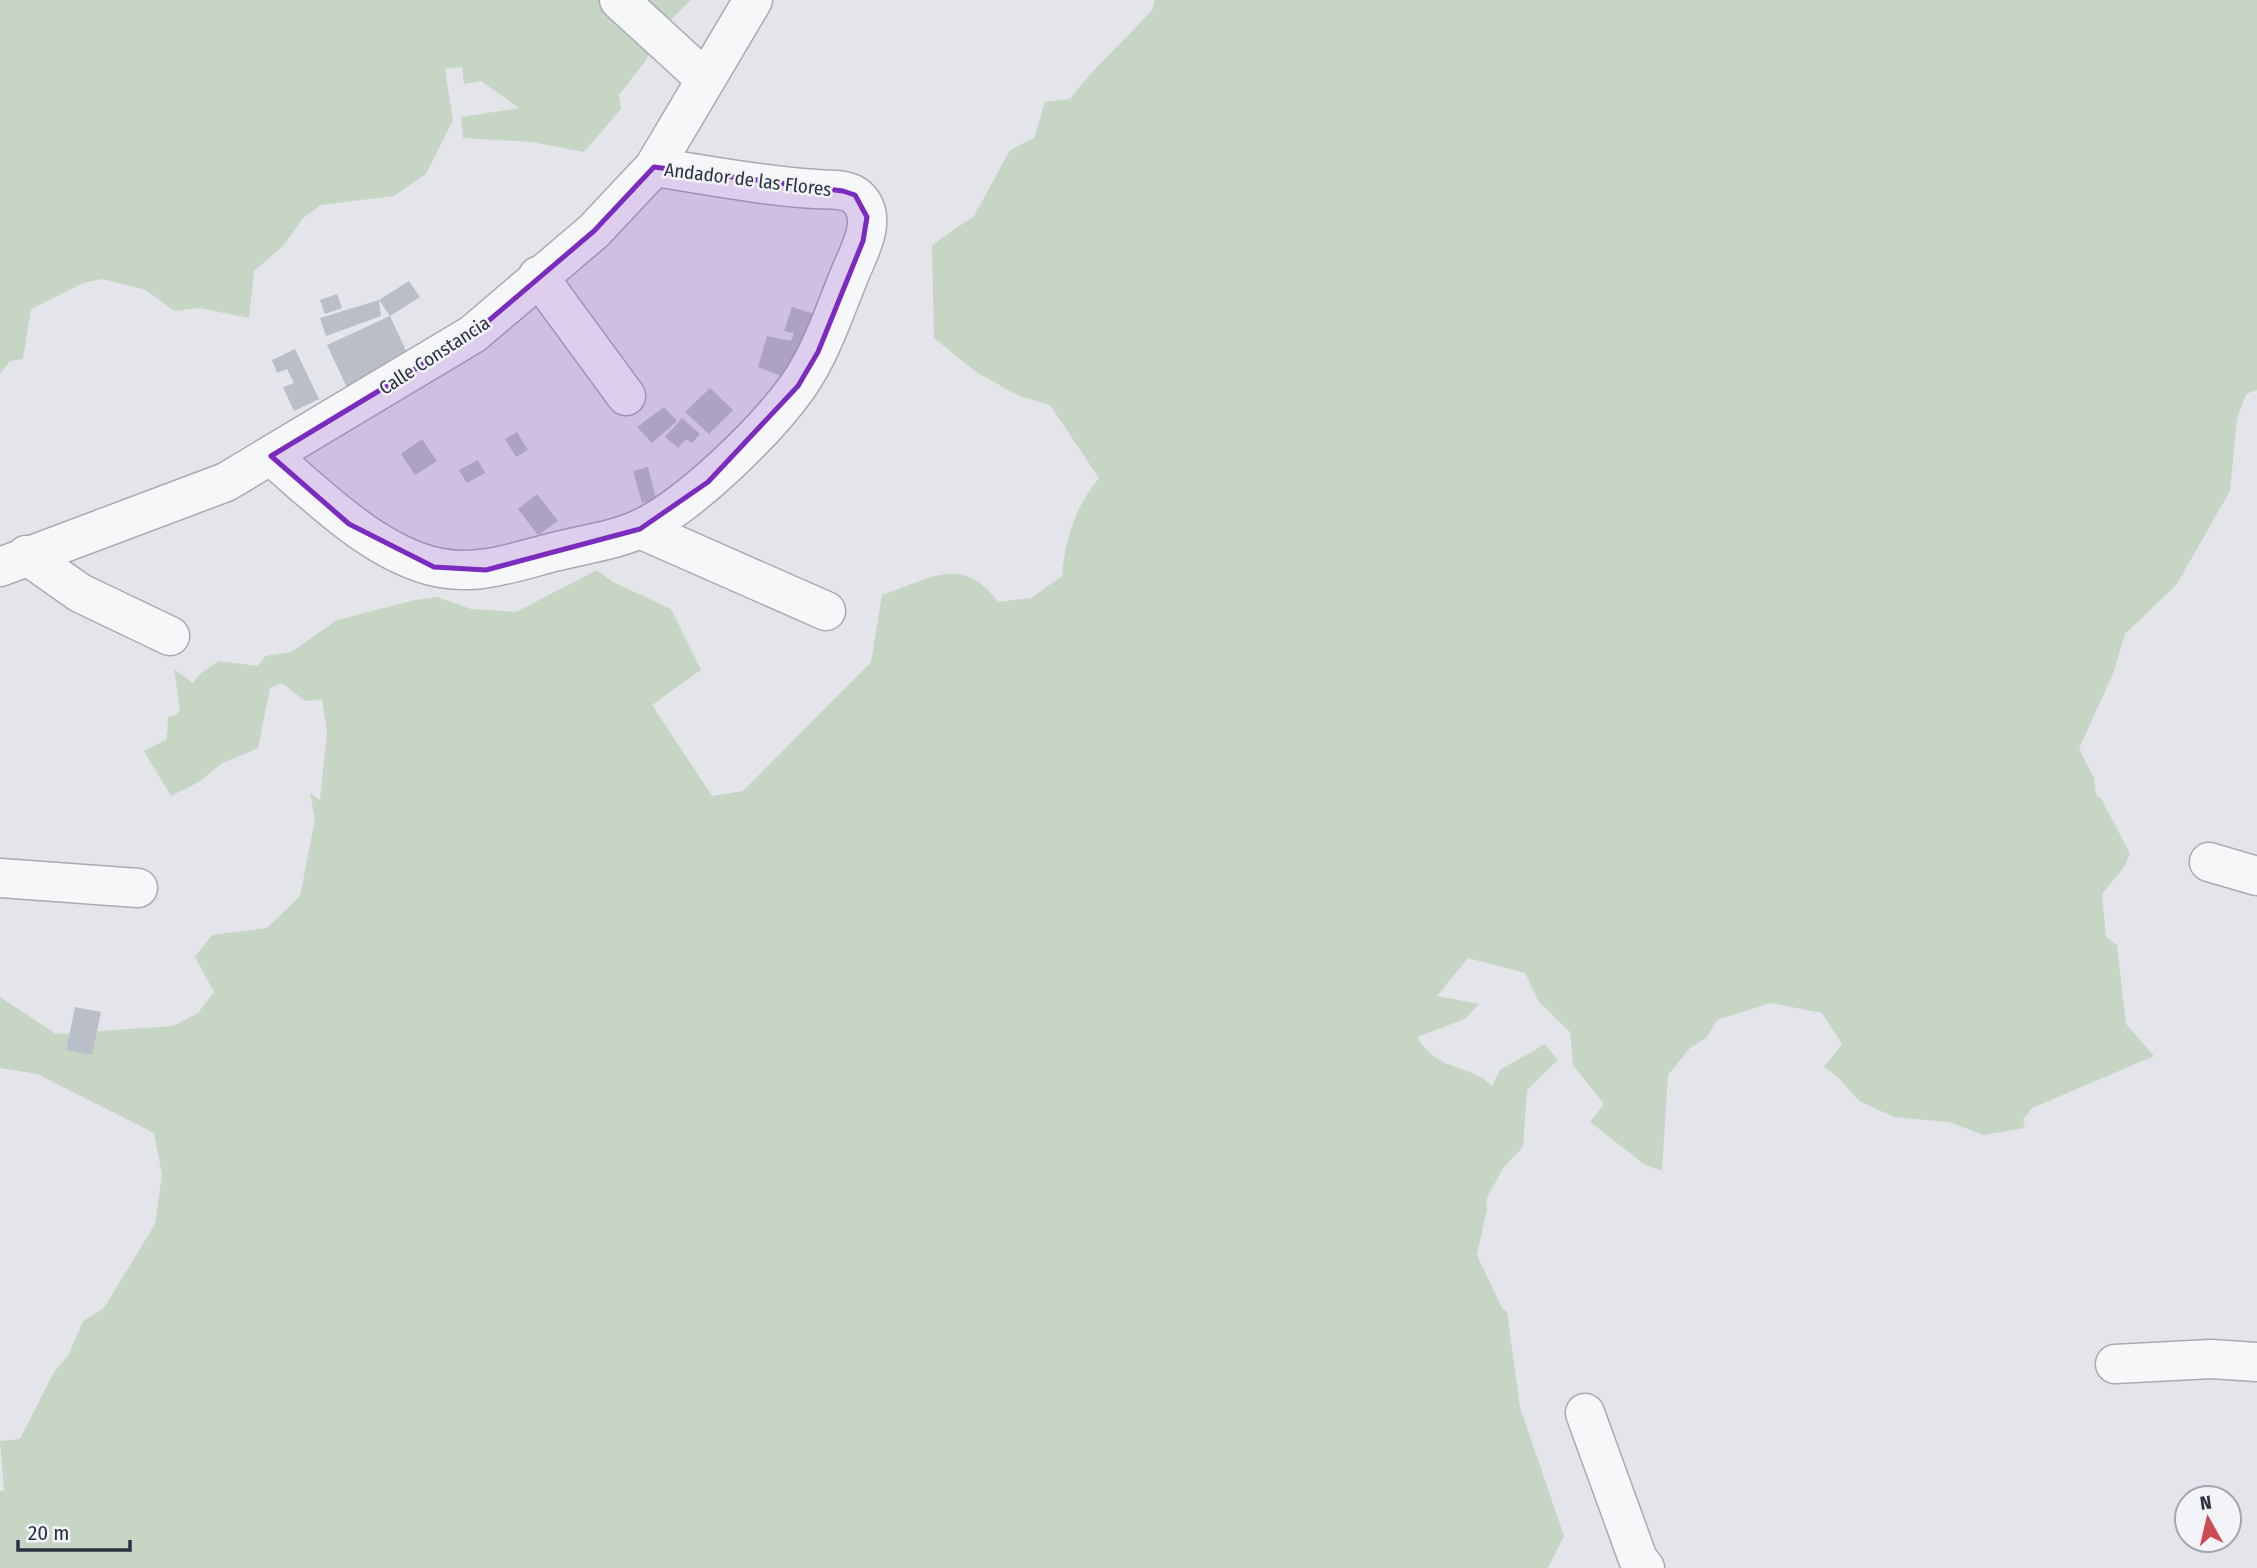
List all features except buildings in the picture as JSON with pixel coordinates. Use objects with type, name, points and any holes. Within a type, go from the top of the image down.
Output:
[{"type":"street","points":[[619,0],[704,78]]},
{"type":"street","name":"Calle Constancia","points":[[13,561],[226,482],[473,334],[594,231],[654,167],[704,78],[753,0]]},
{"type":"street","name":"Andador de las Flores","points":[[640,529],[680,505],[708,482],[798,386],[818,352],[867,228],[864,206],[855,195],[843,191],[784,187],[654,167]]},
{"type":"street","points":[[538,276],[626,396]]},
{"type":"street","points":[[271,456],[349,524],[413,560],[459,571],[486,570],[640,529],[826,611]]},
{"type":"street","points":[[13,561],[170,636]]},
{"type":"street","points":[[2209,862],[2257,876]]},
{"type":"street","points":[[0,878],[138,887]]},
{"type":"street","points":[[2115,1364],[2211,1359],[2257,1362]]},
{"type":"street","points":[[1585,1413],[1638,1559],[1645,1568]]},
{"type":"highlighted area","points":[[654,167],[843,191],[855,195],[867,217],[863,241],[818,352],[798,386],[708,482],[640,529],[486,570],[434,567],[349,524],[271,456],[473,334],[594,231]]},
{"type":"green space","points":[[0,0],[691,0],[661,30],[646,60],[619,95],[621,109],[584,152],[532,142],[463,138],[461,117],[519,108],[481,81],[464,84],[462,67],[445,69],[453,120],[426,174],[394,196],[321,205],[303,218],[284,245],[254,271],[249,318],[199,308],[174,311],[146,290],[102,279],[83,283],[31,309],[23,359],[10,361],[0,374]]},
{"type":"green space","points":[[1155,0],[2257,0],[2257,390],[2246,394],[2237,419],[2230,491],[2177,584],[2125,634],[2114,671],[2079,749],[2094,778],[2096,795],[2101,798],[2130,854],[2124,867],[2102,894],[2106,937],[2117,945],[2126,1024],[2154,1056],[2032,1108],[2023,1120],[2025,1128],[1984,1135],[1949,1122],[1894,1117],[1859,1101],[1839,1078],[1824,1067],[1842,1044],[1822,1013],[1771,1003],[1717,1020],[1706,1038],[1690,1048],[1668,1075],[1662,1171],[1644,1164],[1590,1122],[1604,1104],[1573,1065],[1570,1032],[1539,1002],[1525,973],[1468,958],[1437,996],[1479,1004],[1465,1019],[1417,1037],[1425,1048],[1434,1057],[1474,1074],[1492,1086],[1500,1070],[1545,1044],[1558,1060],[1527,1090],[1523,1147],[1503,1168],[1486,1200],[1487,1209],[1477,1255],[1502,1308],[1507,1312],[1520,1407],[1564,1536],[1548,1568],[0,1568],[0,1491],[4,1491],[0,1441],[20,1439],[54,1372],[68,1356],[83,1321],[104,1308],[155,1224],[162,1175],[154,1133],[37,1074],[0,1068],[0,997],[56,1034],[173,1026],[198,1013],[214,992],[195,957],[212,935],[267,928],[300,896],[315,819],[310,793],[320,800],[327,732],[322,699],[305,701],[282,683],[270,688],[258,748],[221,764],[199,782],[171,796],[144,751],[167,739],[168,717],[176,715],[180,710],[174,669],[193,683],[200,674],[219,661],[258,666],[265,656],[291,652],[337,620],[415,600],[437,597],[471,609],[516,612],[597,570],[613,582],[671,609],[701,670],[652,705],[712,796],[743,791],[871,662],[882,595],[930,577],[958,574],[972,578],[985,587],[998,602],[1031,598],[1062,576],[1073,524],[1084,500],[1099,478],[1050,405],[1019,396],[976,372],[934,338],[932,245],[974,216],[1010,150],[1034,138],[1045,102],[1070,99],[1152,10]]}]
